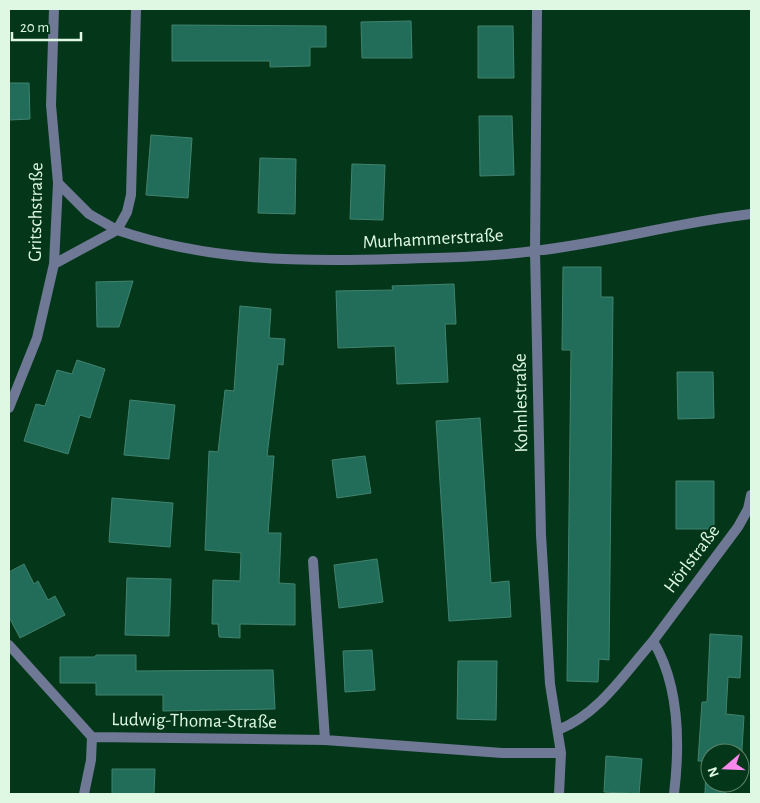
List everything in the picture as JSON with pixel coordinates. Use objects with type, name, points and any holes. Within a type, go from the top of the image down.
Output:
[{"type":"street","name":"Gritschstraße","points":[[9,408],[37,338],[54,264],[58,183],[51,105],[54,9]]},
{"type":"street","points":[[54,264],[117,230],[127,212],[131,195],[136,9]]},
{"type":"street","name":"Kohnlestraße","points":[[537,9],[535,251],[540,535],[550,684],[561,753],[559,794]]},
{"type":"street","name":"Murhammerstraße","points":[[58,183],[89,214],[117,230],[158,243],[201,252],[282,260],[404,259],[535,251],[751,214]]},
{"type":"street","name":"Hörlstraße","points":[[558,730],[586,716],[599,705],[653,641],[738,527],[748,509],[751,494]]},
{"type":"street","points":[[313,561],[325,740]]},
{"type":"street","points":[[653,641],[663,658],[670,681],[674,706],[676,755],[674,794]]},
{"type":"street","points":[[9,645],[92,737]]},
{"type":"street","name":"Ludwig-Thoma-Straße","points":[[84,794],[91,760],[92,737],[325,740],[502,753],[561,753]]},
{"type":"building","points":[[411,21],[412,58],[362,58],[361,22]]},
{"type":"building","points":[[172,25],[326,26],[326,47],[310,47],[310,66],[270,67],[270,61],[172,61]]},
{"type":"building","points":[[478,26],[513,26],[514,78],[478,78]]},
{"type":"building","points":[[9,83],[29,83],[30,119],[9,120]]},
{"type":"building","points":[[479,116],[512,116],[514,175],[480,176]]},
{"type":"building","points":[[151,135],[192,138],[188,198],[146,195]]},
{"type":"building","points":[[260,158],[296,159],[295,214],[258,213]]},
{"type":"building","points":[[352,164],[385,165],[383,220],[350,219]]},
{"type":"building","points":[[563,267],[601,267],[601,297],[613,297],[609,660],[599,659],[598,682],[567,681],[571,350],[562,350]]},
{"type":"building","points":[[133,281],[119,327],[97,327],[96,282]]},
{"type":"building","points":[[454,284],[456,324],[445,324],[448,382],[397,384],[395,346],[338,348],[336,291],[393,290],[392,286]]},
{"type":"building","points":[[240,306],[271,309],[269,338],[285,339],[283,365],[278,364],[267,456],[274,456],[268,533],[281,533],[279,583],[295,584],[295,625],[240,624],[240,638],[219,637],[218,624],[212,624],[213,580],[240,581],[241,553],[205,550],[209,451],[218,452],[225,390],[234,391]]},
{"type":"building","points":[[77,360],[105,369],[90,418],[80,415],[68,454],[24,441],[36,404],[45,406],[57,370],[72,374]]},
{"type":"building","points":[[677,372],[713,372],[714,418],[678,419]]},
{"type":"building","points":[[130,400],[175,405],[169,459],[124,455]]},
{"type":"building","points":[[480,418],[491,583],[509,581],[511,617],[449,621],[436,421]]},
{"type":"building","points":[[365,456],[371,493],[337,498],[332,460]]},
{"type":"building","points":[[676,481],[714,481],[714,529],[676,529]]},
{"type":"building","points":[[112,498],[173,503],[170,547],[109,542]]},
{"type":"building","points":[[377,559],[383,602],[339,608],[334,565]]},
{"type":"building","points":[[24,564],[34,584],[38,581],[48,600],[55,596],[65,615],[20,638],[9,617],[9,572]]},
{"type":"building","points":[[127,578],[171,579],[169,636],[125,635]]},
{"type":"building","points":[[710,634],[742,636],[740,678],[728,677],[726,714],[744,716],[742,743],[700,743],[700,761],[698,761],[702,702],[707,702]]},
{"type":"building","points":[[372,650],[375,690],[345,692],[343,651]]},
{"type":"building","points":[[96,655],[136,655],[136,671],[273,670],[275,709],[163,711],[163,695],[96,695],[96,683],[60,683],[60,657],[95,657]]},
{"type":"building","points":[[458,661],[497,661],[496,720],[457,719]]},
{"type":"building","points":[[606,756],[642,759],[639,794],[604,792]]},
{"type":"building","points":[[112,769],[155,769],[154,794],[112,794]]},
{"type":"building","points":[[705,793],[725,793],[725,794]]}]
